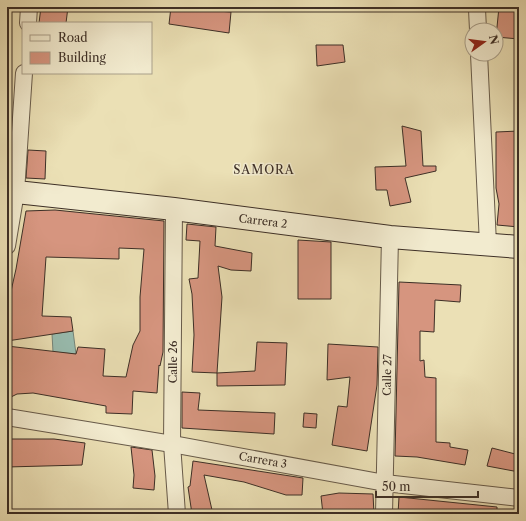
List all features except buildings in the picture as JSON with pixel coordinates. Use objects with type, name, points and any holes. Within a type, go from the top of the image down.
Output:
[{"type":"street","points":[[28,22],[29,7]]},
{"type":"street","points":[[477,9],[478,22]]},
{"type":"street","points":[[479,62],[488,244]]},
{"type":"street","points":[[7,246],[11,192],[24,74]]},
{"type":"street","name":"Carrera 2","points":[[11,192],[174,210],[390,237],[519,247]]},
{"type":"street","name":"Calle 26","points":[[174,210],[172,444],[177,514]]},
{"type":"street","name":"Calle 27","points":[[384,514],[390,237]]},
{"type":"street","name":"Carrera 3","points":[[7,417],[172,444],[385,483],[519,498]]},
{"type":"water","points":[[73,331],[76,354],[53,352],[52,334]]},
{"type":"district","name":"SAMORA","points":[[264,169]]}]
